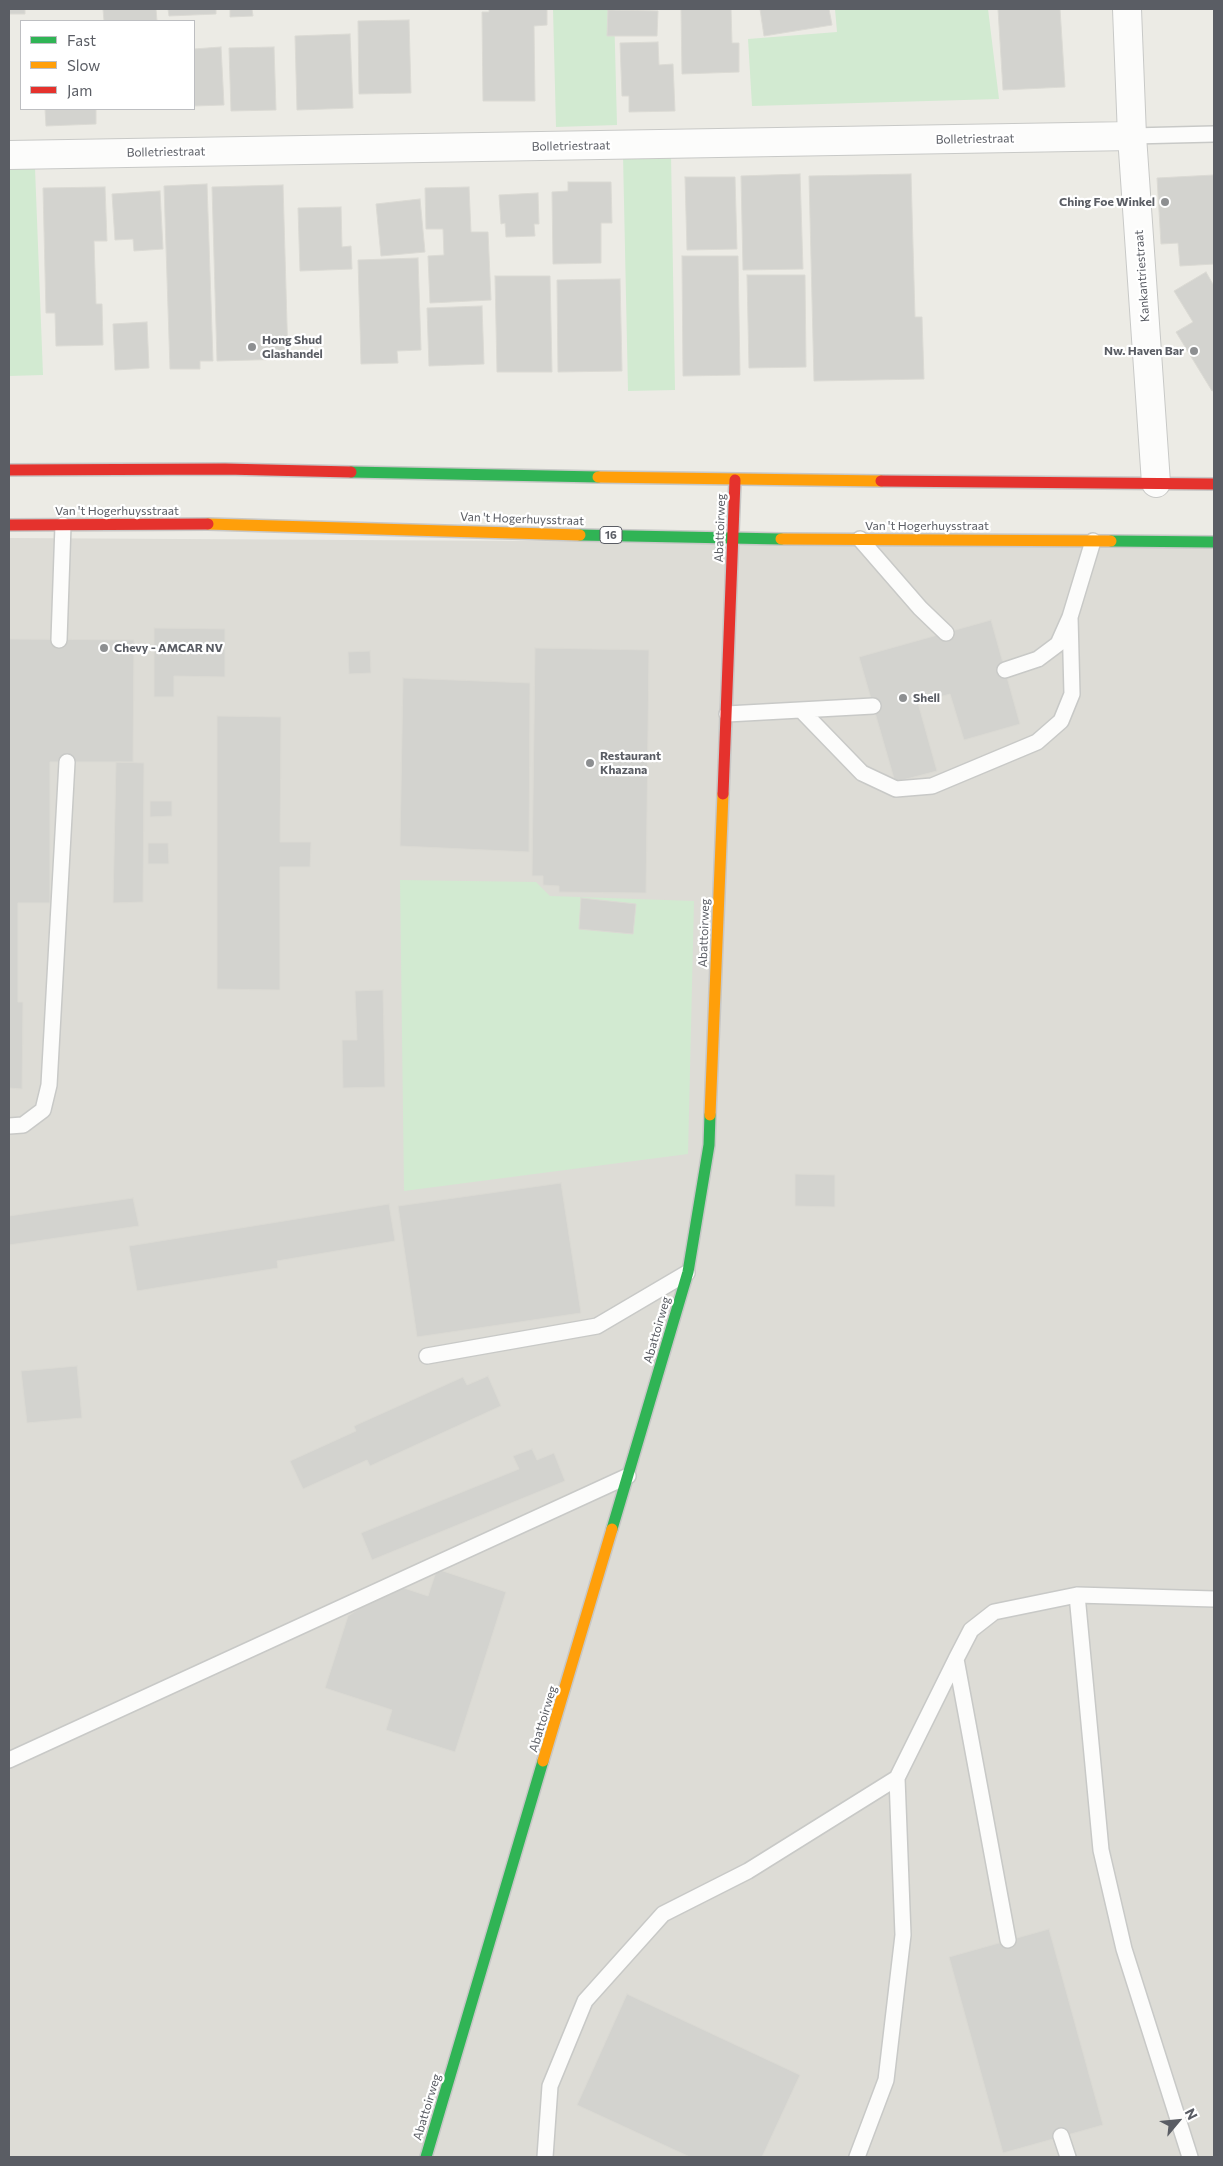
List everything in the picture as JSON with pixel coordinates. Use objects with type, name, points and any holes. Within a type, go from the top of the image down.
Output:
[{"type":"main road","points":[[9,470],[225,469],[735,480],[1214,484]]},
{"type":"main road","name":"Abattoirweg","points":[[426,2157],[630,1475],[688,1272],[709,1145],[735,480]]},
{"type":"main road","name":"Van 't Hogerhuysstraat","points":[[9,525],[202,524],[734,539],[1214,542]]},
{"type":"street","name":"Kankantriestraat","points":[[1127,9],[1132,136],[1156,483]]},
{"type":"street","name":"Bolletriestraat","points":[[9,155],[1132,136]]},
{"type":"lane","points":[[1132,136],[1214,134]]},
{"type":"lane","points":[[59,640],[63,525]]},
{"type":"lane","points":[[860,539],[920,608],[946,633]]},
{"type":"lane","points":[[1005,670],[1038,658],[1058,644],[1070,617],[1093,541]]},
{"type":"lane","points":[[801,710],[862,773],[896,789],[932,786],[1037,742],[1061,721],[1072,694],[1070,617]]},
{"type":"lane","points":[[727,714],[873,706]]},
{"type":"lane","points":[[9,1126],[23,1125],[43,1110],[49,1085],[67,762]]},
{"type":"lane","points":[[427,1356],[597,1326],[688,1272]]},
{"type":"lane","points":[[9,1760],[630,1475]]},
{"type":"lane","points":[[857,2157],[886,2080],[903,1935],[897,1778],[971,1630],[994,1612],[1077,1595],[1214,1599]]},
{"type":"lane","points":[[1077,1595],[1101,1850],[1124,1949],[1190,2157]]},
{"type":"lane","points":[[956,1659],[1008,1940]]},
{"type":"lane","points":[[545,2157],[550,2086],[585,2001],[663,1914],[748,1871],[897,1778]]},
{"type":"lane","points":[[1060,2136],[1068,2157]]},
{"type":"shaded area","points":[[9,538],[1214,545],[1214,2157],[9,2157]]},
{"type":"green space","points":[[553,9],[614,9],[617,125],[556,127]]},
{"type":"green space","points":[[835,9],[988,9],[999,99],[752,106],[748,39],[837,32]]},
{"type":"green space","points":[[671,154],[675,390],[628,391],[623,155]]},
{"type":"green space","points":[[35,168],[43,375],[9,376],[9,169]]},
{"type":"green space","points":[[400,880],[536,882],[550,896],[694,901],[688,1154],[404,1191]]},
{"type":"building","points":[[9,9],[25,9],[25,14],[9,14]]},
{"type":"building","points":[[103,9],[156,9],[157,20],[104,20]]},
{"type":"building","points":[[168,9],[216,9],[216,14],[169,16]]},
{"type":"building","points":[[230,9],[252,9],[253,16],[230,17]]},
{"type":"building","points":[[489,9],[547,9],[547,25],[534,26],[535,101],[483,101],[482,12],[489,12]]},
{"type":"building","points":[[681,9],[731,9],[732,43],[739,43],[739,72],[682,74]]},
{"type":"building","points":[[760,9],[829,9],[832,25],[764,36]]},
{"type":"building","points":[[998,9],[1060,9],[1065,87],[1003,90]]},
{"type":"building","points":[[608,10],[658,11],[657,36],[607,36]]},
{"type":"building","points":[[409,20],[411,93],[359,94],[358,21]]},
{"type":"building","points":[[350,34],[353,108],[297,110],[295,36]]},
{"type":"building","points":[[658,42],[659,65],[673,64],[675,111],[629,112],[629,96],[622,96],[620,43]]},
{"type":"building","points":[[221,47],[224,105],[195,106],[195,49]]},
{"type":"building","points":[[274,47],[276,110],[231,111],[229,48]]},
{"type":"building","points":[[45,110],[96,110],[96,124],[46,126]]},
{"type":"building","points":[[800,174],[803,269],[743,270],[741,176]]},
{"type":"building","points":[[911,174],[915,317],[922,317],[924,379],[814,381],[809,176]]},
{"type":"building","points":[[1214,175],[1214,264],[1180,266],[1178,243],[1161,244],[1157,178]]},
{"type":"building","points":[[685,177],[735,177],[737,249],[687,250]]},
{"type":"building","points":[[568,182],[611,182],[612,223],[601,223],[601,263],[553,264],[552,192],[568,191]]},
{"type":"building","points":[[207,184],[213,361],[200,361],[200,369],[170,369],[164,186]]},
{"type":"building","points":[[283,185],[288,359],[217,361],[212,187]]},
{"type":"building","points":[[105,187],[107,241],[94,241],[96,304],[102,304],[103,345],[56,346],[55,313],[46,313],[43,188]]},
{"type":"building","points":[[469,187],[471,232],[488,232],[491,300],[430,303],[428,256],[444,255],[443,229],[426,229],[425,188]]},
{"type":"building","points":[[160,191],[163,249],[134,251],[133,239],[115,240],[112,194]]},
{"type":"building","points":[[538,193],[539,224],[534,224],[535,236],[506,237],[505,223],[501,224],[499,195]]},
{"type":"building","points":[[420,199],[425,252],[381,256],[376,204]]},
{"type":"building","points":[[341,207],[342,247],[351,246],[352,269],[300,271],[298,208]]},
{"type":"building","points":[[682,256],[738,256],[740,375],[683,376]]},
{"type":"building","points":[[418,258],[421,350],[397,351],[398,363],[361,364],[358,260]]},
{"type":"building","points":[[1206,272],[1214,286],[1214,390],[1212,391],[1176,332],[1193,322],[1174,291]]},
{"type":"building","points":[[747,275],[805,275],[806,367],[749,368]]},
{"type":"building","points":[[495,276],[550,276],[552,372],[497,372]]},
{"type":"building","points":[[620,279],[622,371],[558,372],[557,280]]},
{"type":"building","points":[[482,306],[484,364],[429,366],[427,308]]},
{"type":"building","points":[[147,322],[149,368],[115,370],[113,324]]},
{"type":"building","name":"Shell","points":[[991,620],[1020,724],[964,740],[950,694],[918,703],[937,771],[895,782],[859,657]]},
{"type":"building","points":[[154,628],[225,629],[225,677],[174,676],[174,697],[154,697]]},
{"type":"building","points":[[9,639],[134,640],[133,762],[50,762],[50,903],[18,903],[18,1002],[23,1002],[22,1089],[9,1088]]},
{"type":"building","name":"Restaurant Khazana","points":[[535,648],[649,650],[646,893],[559,892],[559,886],[543,885],[543,876],[532,876]]},
{"type":"building","points":[[370,651],[371,673],[349,674],[348,652]]},
{"type":"building","points":[[403,678],[530,683],[529,852],[400,846]]},
{"type":"building","points":[[217,716],[281,717],[280,842],[311,842],[310,867],[280,867],[280,990],[217,989]]},
{"type":"building","points":[[116,762],[144,763],[143,902],[113,903]]},
{"type":"building","points":[[150,801],[172,801],[172,816],[150,817]]},
{"type":"building","points":[[148,843],[168,843],[169,864],[148,864]]},
{"type":"building","points":[[581,898],[636,904],[633,934],[579,929]]},
{"type":"building","points":[[383,990],[385,1087],[343,1088],[342,1040],[357,1040],[355,991]]},
{"type":"building","points":[[795,1174],[835,1175],[835,1207],[795,1206]]},
{"type":"building","points":[[561,1183],[581,1313],[417,1337],[398,1206]]},
{"type":"building","points":[[133,1198],[139,1226],[9,1245],[9,1216]]},
{"type":"building","points":[[389,1204],[395,1241],[277,1261],[278,1268],[137,1291],[129,1246]]},
{"type":"building","points":[[77,1366],[82,1418],[27,1423],[21,1371]]},
{"type":"building","points":[[488,1376],[501,1406],[370,1466],[367,1460],[303,1489],[290,1461],[356,1431],[354,1426],[463,1377],[467,1385]]},
{"type":"building","points":[[532,1449],[537,1460],[554,1453],[565,1481],[372,1560],[361,1533],[519,1469],[513,1456]]},
{"type":"building","points":[[437,1569],[506,1592],[455,1752],[386,1730],[392,1710],[325,1688],[348,1616],[395,1585],[428,1596]]},
{"type":"building","points":[[1049,1929],[1103,2125],[1003,2153],[949,1957]]},
{"type":"building","points":[[627,1994],[800,2075],[762,2157],[690,2157],[577,2105]]},
{"type":"traffic: fast","points":[[351,472],[598,477]]},
{"type":"traffic: fast","points":[[580,535],[781,539]]},
{"type":"traffic: fast","points":[[1111,541],[1214,542]]},
{"type":"traffic: fast","points":[[612,1529],[688,1272],[709,1145],[710,1115]]},
{"type":"traffic: fast","points":[[426,2157],[543,1761]]},
{"type":"traffic: slow","points":[[598,477],[881,481]]},
{"type":"traffic: slow","points":[[208,524],[580,535]]},
{"type":"traffic: slow","points":[[781,539],[1111,541]]},
{"type":"traffic: slow","points":[[710,1115],[723,794]]},
{"type":"traffic: slow","points":[[543,1761],[612,1529]]},
{"type":"traffic: jam","points":[[9,470],[225,469],[351,472]]},
{"type":"traffic: jam","points":[[723,794],[735,480]]},
{"type":"traffic: jam","points":[[881,481],[1214,484]]},
{"type":"traffic: jam","points":[[9,525],[208,524]]},
{"type":"place","name":"Ching Foe Winkel","points":[[1165,202]]},
{"type":"place","name":"Hong Shud Glashandel","points":[[252,347]]},
{"type":"place","name":"Nw. Haven Bar","points":[[1194,351]]},
{"type":"place","name":"Chevy - AMCAR NV","points":[[104,648]]},
{"type":"place","name":"Shell","points":[[903,698]]},
{"type":"place","name":"Restaurant Khazana","points":[[590,763]]}]
